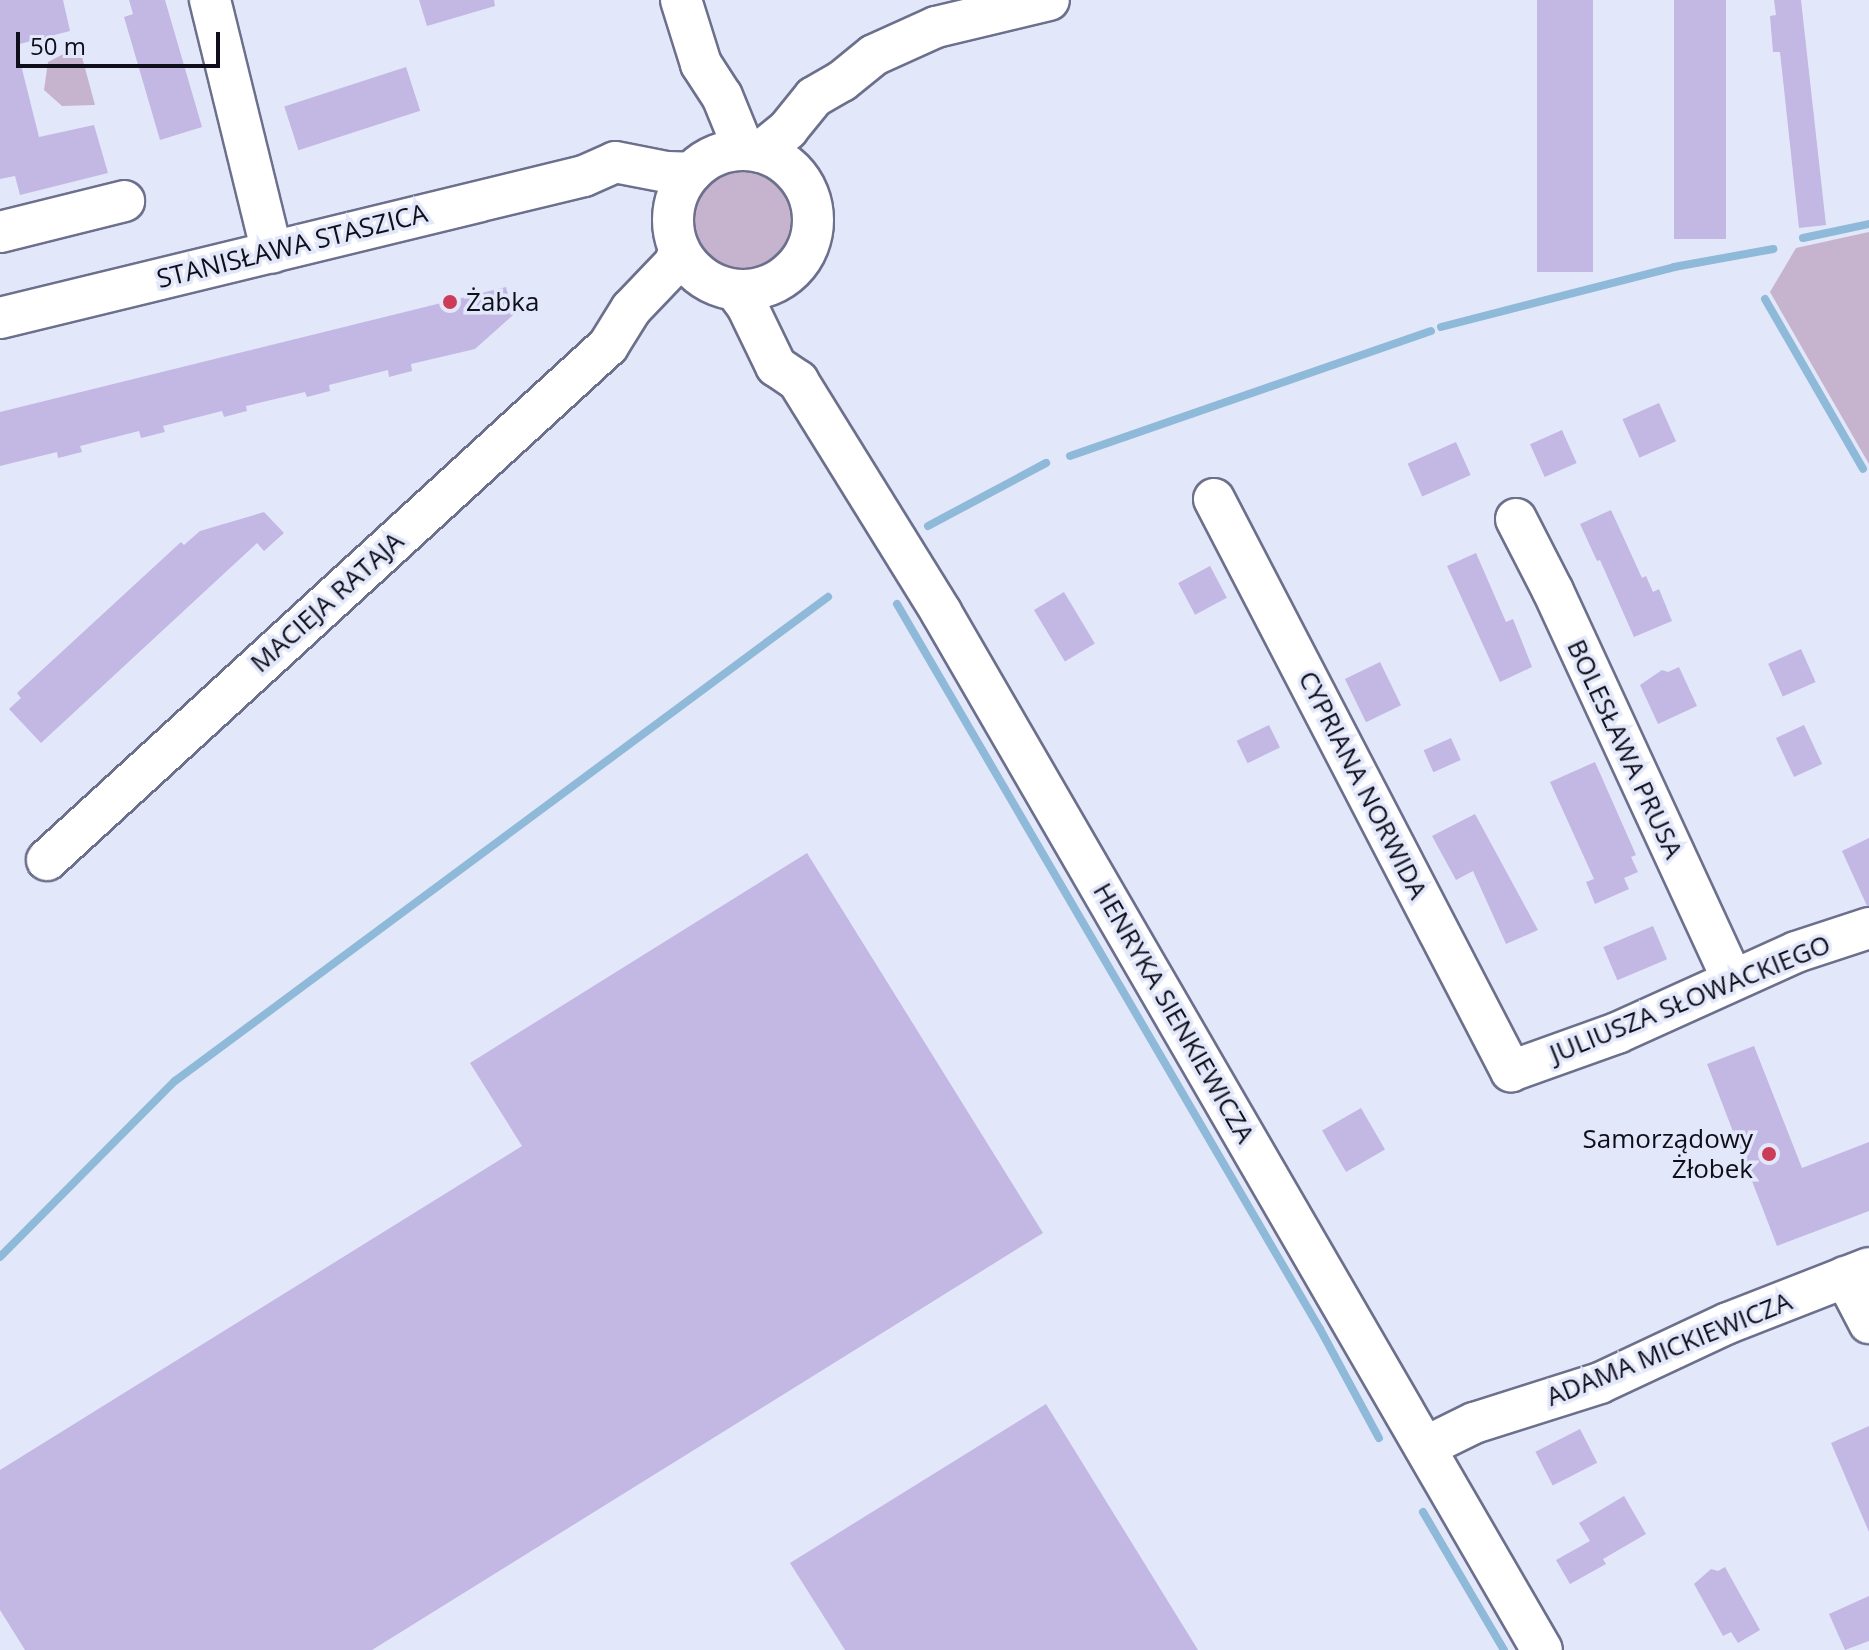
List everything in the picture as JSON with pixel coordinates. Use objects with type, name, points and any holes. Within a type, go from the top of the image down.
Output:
[{"type":"street","points":[[210,0],[272,252]]},
{"type":"street","points":[[584,176],[610,189],[658,202],[676,231],[691,268],[722,286],[755,290],[774,283],[793,270],[806,251],[812,230],[808,196],[765,156],[701,64],[681,0]]},
{"type":"street","points":[[698,166],[765,156],[814,97],[842,81],[874,55],[936,27],[1049,0]]},
{"type":"street","points":[[676,231],[679,191],[698,166],[709,143],[699,102],[701,64]]},
{"type":"street","name":"STANISŁAWA STASZICA","points":[[0,318],[584,176],[615,162],[667,172],[698,166]]},
{"type":"street","points":[[0,232],[124,201]]},
{"type":"street","name":"MACIEJA RATAJA","points":[[608,346],[631,309],[675,263],[676,231]]},
{"type":"street","name":"HENRYKA SIENKIEWICZA","points":[[774,283],[783,327],[795,354],[798,381]]},
{"type":"street","name":"HENRYKA SIENKIEWICZA","points":[[722,286],[747,306],[776,366],[798,381],[941,612],[1542,1650]]},
{"type":"street","name":"MACIEJA RATAJA","points":[[47,860],[608,346],[647,326],[669,306],[722,286]]},
{"type":"street","name":"CYPRIANA NORWIDA","points":[[1214,499],[1511,1071]]},
{"type":"street","name":"BOLESŁAWA PRUSA","points":[[1516,519],[1553,591],[1732,979]]},
{"type":"street","name":"JULIUSZA SŁOWACKIEGO","points":[[1511,1071],[1617,1033],[1732,979],[1869,928]]},
{"type":"street","points":[[1857,1273],[1869,1323]]},
{"type":"street","name":"ADAMA MICKIEWICZA","points":[[1425,1447],[1474,1423],[1600,1383],[1728,1323],[1857,1273]]},
{"type":"shaded area","points":[[79,46],[95,105],[62,106],[44,90],[48,62]]},
{"type":"shaded area","points":[[744,168],[764,172],[781,184],[793,201],[797,221],[793,241],[781,258],[764,270],[744,274],[724,270],[707,258],[695,241],[691,221],[695,201],[707,184],[724,172]]},
{"type":"shaded area","points":[[1869,232],[1869,464],[1770,292],[1796,248]]},
{"type":"building","points":[[0,0],[63,0],[70,31],[16,45],[39,137],[94,125],[108,173],[20,195],[15,176],[0,179]]},
{"type":"building","points":[[129,0],[165,0],[202,127],[160,140],[124,17],[133,14]]},
{"type":"building","points":[[419,0],[494,0],[495,6],[427,26]]},
{"type":"building","points":[[1537,0],[1593,0],[1593,272],[1537,272]]},
{"type":"building","points":[[1674,0],[1726,0],[1726,239],[1674,239]]},
{"type":"building","points":[[1774,0],[1801,0],[1826,225],[1799,228],[1780,52],[1773,52],[1770,16],[1776,15]]},
{"type":"building","points":[[406,67],[420,111],[298,150],[284,107]]},
{"type":"building","points":[[506,287],[513,315],[475,349],[411,364],[412,371],[389,377],[388,370],[329,385],[330,391],[307,397],[305,392],[246,406],[247,411],[224,417],[222,411],[163,426],[165,432],[141,438],[139,431],[80,446],[82,452],[58,458],[57,452],[0,466],[0,412]]},
{"type":"building","points":[[1659,403],[1676,441],[1640,458],[1622,419]]},
{"type":"building","points":[[1562,430],[1577,463],[1545,477],[1530,444]]},
{"type":"building","points":[[1456,442],[1471,475],[1422,496],[1408,464]]},
{"type":"building","points":[[1611,510],[1642,578],[1646,576],[1653,592],[1659,589],[1672,621],[1634,637],[1600,560],[1597,561],[1580,524]]},
{"type":"building","points":[[264,512],[284,533],[264,551],[257,543],[41,743],[9,709],[21,698],[17,693],[181,542],[184,545],[200,531]]},
{"type":"building","points":[[1476,553],[1506,622],[1513,619],[1532,667],[1500,682],[1447,566]]},
{"type":"building","points":[[1210,566],[1227,598],[1195,615],[1178,583]]},
{"type":"building","points":[[1064,592],[1095,643],[1065,661],[1034,610]]},
{"type":"building","points":[[1801,649],[1816,682],[1783,697],[1768,664]]},
{"type":"building","points":[[1380,662],[1401,705],[1366,722],[1345,679]]},
{"type":"building","points":[[1679,667],[1697,706],[1658,724],[1640,685],[1662,670],[1668,672]]},
{"type":"building","points":[[1269,725],[1280,747],[1248,763],[1237,741]]},
{"type":"building","points":[[1804,725],[1822,764],[1794,777],[1776,738]]},
{"type":"building","points":[[1451,738],[1461,760],[1433,772],[1424,750]]},
{"type":"building","points":[[1595,762],[1636,855],[1631,857],[1638,872],[1624,878],[1629,889],[1595,904],[1586,882],[1594,879],[1550,782]]},
{"type":"building","points":[[1475,814],[1538,930],[1506,944],[1473,871],[1456,880],[1432,836]]},
{"type":"building","points":[[1869,838],[1869,906],[1867,906],[1842,851]]},
{"type":"building","points":[[807,853],[1043,1233],[372,1650],[25,1650],[0,1610],[0,1470],[522,1146],[470,1063]]},
{"type":"building","points":[[1653,926],[1667,959],[1617,980],[1603,947]]},
{"type":"building","name":"Samorządowy Żłobek","points":[[1754,1046],[1802,1168],[1869,1142],[1869,1211],[1777,1246],[1707,1064]]},
{"type":"building","points":[[1361,1108],[1385,1150],[1346,1172],[1322,1130]]},
{"type":"building","points":[[1046,1404],[1198,1650],[845,1650],[790,1563]]},
{"type":"building","points":[[1869,1426],[1869,1532],[1831,1443]]},
{"type":"building","points":[[1580,1429],[1597,1463],[1553,1486],[1535,1452]]},
{"type":"building","points":[[1624,1496],[1646,1534],[1603,1559],[1606,1564],[1570,1584],[1556,1560],[1590,1541],[1579,1523]]},
{"type":"building","points":[[1725,1567],[1760,1630],[1738,1643],[1731,1632],[1723,1636],[1694,1584],[1711,1569],[1718,1571]]},
{"type":"building","points":[[1869,1596],[1869,1641],[1845,1650],[1829,1614]]},
{"type":"waterway","points":[[1803,238],[1869,224]]},
{"type":"waterway","points":[[1441,327],[1674,267],[1773,249]]},
{"type":"waterway","points":[[1765,299],[1863,469]]},
{"type":"waterway","points":[[1070,456],[1431,331]]},
{"type":"waterway","points":[[928,526],[1046,463]]},
{"type":"waterway","points":[[0,1257],[175,1081],[828,597]]},
{"type":"waterway","points":[[897,604],[1320,1329],[1379,1438]]},
{"type":"waterway","points":[[1423,1512],[1504,1650]]},
{"type":"place","name":"Żabka","points":[[450,302]]},
{"type":"place","name":"Samorządowy Żłobek","points":[[1769,1154]]}]
